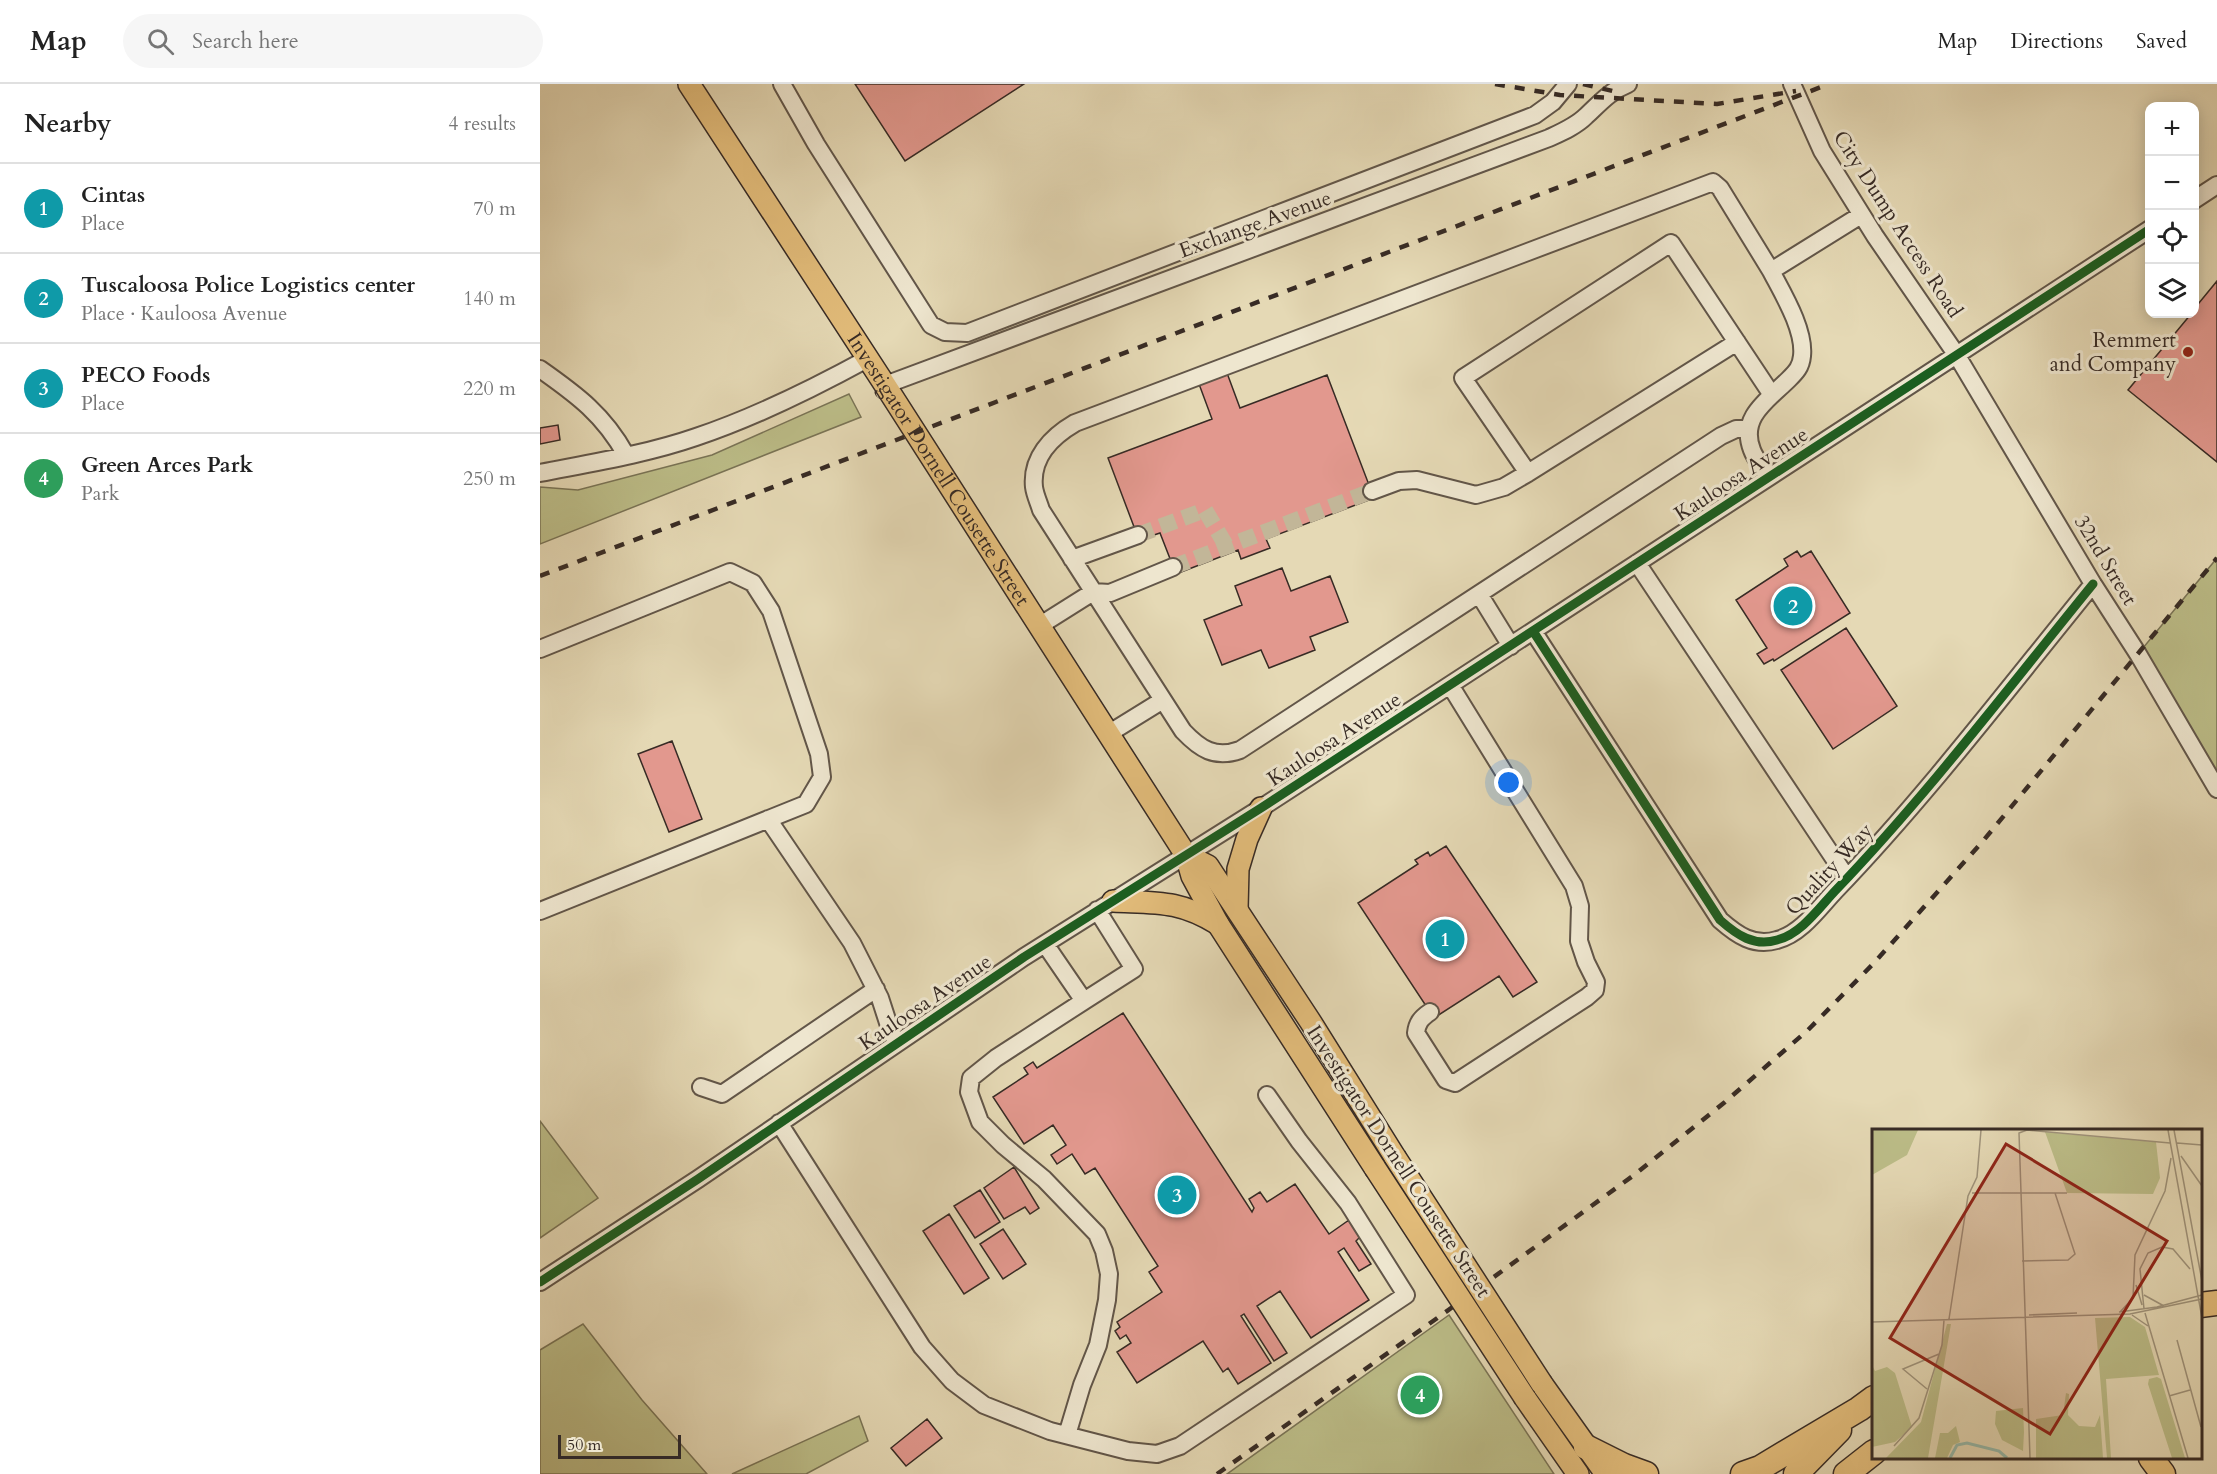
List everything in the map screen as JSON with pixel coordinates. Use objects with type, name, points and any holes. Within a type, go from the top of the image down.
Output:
[{"type":"highway","points":[[2202,1305],[2217,1303]]},
{"type":"highway","points":[[1743,1474],[1760,1468],[1866,1404]]},
{"type":"highway","points":[[1796,1474],[1866,1404]]},
{"type":"highway","points":[[1586,1447],[1646,1474]]},
{"type":"highway","points":[[1846,1474],[1872,1454]]},
{"type":"highway","points":[[2152,1459],[2163,1474]]},
{"type":"main road","name":"Investigator Dornell Cousette Street","points":[[689,84],[1186,855],[1192,876],[1218,924],[1525,1398],[1578,1474]]},
{"type":"main road","points":[[1237,909],[1238,869],[1260,808]]},
{"type":"main road","name":"Investigator Dornell Cousette Street","points":[[1186,855],[1208,866],[1542,1383],[1606,1474]]},
{"type":"main road","points":[[1105,906],[1161,903],[1182,906],[1197,911],[1218,924]]},
{"type":"street","points":[[782,84],[816,144],[931,325],[945,332],[967,333],[1535,115],[1554,102],[1568,84]]},
{"type":"street","name":"Exchange Avenue","points":[[885,385],[1550,138],[1585,117],[1615,89],[1628,84]]},
{"type":"street","name":"City Dump Access Road","points":[[1792,84],[1822,151],[1861,215],[1956,354]]},
{"type":"street","points":[[1748,429],[1736,429],[1721,436],[1240,750],[1230,753],[1212,754],[1196,745],[1184,731],[1041,510],[1034,487],[1038,461],[1047,444],[1060,432],[1075,423],[1713,182],[1720,188],[1771,271],[1791,309],[1800,338],[1802,355],[1799,369],[1752,416],[1748,429],[1752,450],[1769,477]]},
{"type":"street","points":[[2199,197],[2217,185]]},
{"type":"street","points":[[1771,271],[1861,215]]},
{"type":"street","name":"Kauloosa Avenue","points":[[540,1282],[1045,944],[1511,646],[2145,232]]},
{"type":"street","points":[[1528,473],[1463,378],[1671,243],[1772,395]]},
{"type":"street","points":[[1372,491],[1400,481],[1417,480],[1476,495],[1504,487],[1737,342]]},
{"type":"street","name":"32nd Street","points":[[1956,354],[2217,789]]},
{"type":"street","points":[[540,473],[694,438],[750,417],[805,392],[867,359]]},
{"type":"street","points":[[540,369],[589,406],[603,420],[626,455]]},
{"type":"street","points":[[1072,559],[1138,535]]},
{"type":"street","points":[[1637,563],[1847,878]]},
{"type":"street","points":[[1039,627],[1093,591],[1110,593],[1173,567]]},
{"type":"street","points":[[540,649],[730,572],[753,584],[771,611],[819,754],[822,777],[806,804],[540,911]]},
{"type":"street","name":"Quality Way","points":[[1533,631],[1720,921],[1736,934],[1756,942],[1777,940],[1796,932],[1847,878],[1917,799],[2093,584]]},
{"type":"street","points":[[1479,594],[1511,646]]},
{"type":"street","points":[[1430,1012],[1422,1017],[1417,1025],[1416,1033],[1446,1080],[1455,1083],[1587,997],[1595,990],[1596,982],[1579,941],[1580,906],[1574,886],[1450,685]]},
{"type":"street","points":[[1108,734],[1163,700]]},
{"type":"street","points":[[768,819],[852,943],[876,989],[897,1043]]},
{"type":"street","points":[[1067,1435],[1082,1385],[1098,1345],[1107,1300],[1109,1274],[1104,1251],[1097,1234],[1074,1210],[1044,1179],[1003,1145],[980,1122],[969,1092],[971,1078],[996,1058],[1134,969],[1105,906]]},
{"type":"street","points":[[1045,944],[1084,1001]]},
{"type":"street","points":[[701,1087],[722,1094],[876,989]]},
{"type":"street","points":[[779,1123],[922,1347],[952,1381],[984,1405],[1050,1431],[1128,1451],[1157,1454],[1180,1446],[1406,1295],[1348,1203],[1299,1141],[1267,1095]]},
{"type":"green space","points":[[849,394],[861,417],[540,544],[540,487],[578,490],[712,455]]},
{"type":"green space","points":[[2217,558],[2217,788],[2138,654]]},
{"type":"green space","points":[[540,1121],[598,1198],[540,1238]]},
{"type":"green space","points":[[1449,1315],[1554,1474],[1227,1474]]},
{"type":"green space","points":[[583,1324],[642,1400],[707,1474],[540,1474],[540,1350]]},
{"type":"green space","points":[[859,1416],[868,1441],[806,1474],[732,1474]]},
{"type":"building","points":[[855,84],[1024,84],[905,161]]},
{"type":"building","name":"Remmert and Company","points":[[2217,281],[2217,462],[2128,390],[2188,318],[2199,318],[2199,303]]},
{"type":"building","points":[[1227,373],[1240,408],[1327,375],[1374,498],[1266,539],[1270,548],[1241,559],[1238,550],[1176,574],[1160,533],[1139,540],[1108,458],[1212,419],[1199,384]]},
{"type":"building","points":[[558,425],[560,440],[540,444],[540,428]]},
{"type":"building","points":[[1797,551],[1801,557],[1811,551],[1850,613],[1774,661],[1773,659],[1764,664],[1757,654],[1767,648],[1736,600],[1788,566],[1784,559]]},
{"type":"building","points":[[1282,568],[1291,591],[1330,576],[1348,622],[1310,637],[1315,650],[1269,668],[1261,650],[1222,665],[1204,620],[1242,605],[1235,586]]},
{"type":"building","points":[[1846,628],[1897,706],[1833,749],[1781,670]]},
{"type":"building","points":[[672,741],[702,819],[669,832],[638,754]]},
{"type":"building","points":[[1446,846],[1537,982],[1513,997],[1499,976],[1434,1018],[1358,903],[1418,864],[1415,860],[1428,852],[1430,856]]},
{"type":"building","points":[[1123,1013],[1252,1212],[1254,1208],[1249,1199],[1260,1192],[1267,1202],[1295,1184],[1329,1234],[1349,1220],[1360,1237],[1356,1241],[1371,1264],[1359,1271],[1344,1248],[1338,1252],[1369,1300],[1311,1338],[1280,1291],[1257,1306],[1287,1353],[1274,1361],[1244,1314],[1241,1316],[1271,1363],[1238,1384],[1228,1368],[1223,1372],[1203,1341],[1137,1383],[1117,1352],[1131,1343],[1126,1335],[1120,1339],[1115,1331],[1120,1327],[1117,1322],[1162,1292],[1149,1272],[1158,1266],[1095,1168],[1085,1174],[1072,1154],[1057,1164],[1051,1155],[1066,1145],[1053,1125],[1024,1144],[993,1097],[1028,1074],[1024,1068],[1033,1062],[1037,1068]]},
{"type":"building","points":[[1014,1167],[1039,1208],[1030,1214],[1025,1207],[1004,1219],[984,1188]]},
{"type":"building","points":[[980,1190],[1000,1222],[975,1238],[954,1206]]},
{"type":"building","points":[[949,1214],[989,1278],[964,1294],[923,1231]]},
{"type":"building","points":[[1003,1229],[1026,1264],[1003,1279],[980,1244]]},
{"type":"building","points":[[927,1419],[942,1438],[906,1466],[891,1448]]},
{"type":"tunnel","points":[[1173,567],[1372,491]]},
{"type":"tunnel","points":[[1138,535],[1205,510],[1227,547]]},
{"type":"railway","points":[[1495,84],[1560,95],[1717,104],[1796,91]]},
{"type":"railway","points":[[1583,84],[1617,92]]},
{"type":"railway","points":[[540,576],[1829,84]]},
{"type":"railway","points":[[1217,1474],[1634,1175],[1725,1102],[1808,1030],[1874,963],[1983,841],[2217,558]]},
{"type":"cycle path","points":[[540,1282],[698,1179],[1024,957],[1261,808],[2145,232]]},
{"type":"cycle path","points":[[1533,631],[1720,920],[1746,938],[1769,942],[1786,937],[1802,926],[1903,817],[2093,584]]},
{"type":"place","name":"Remmert and Company","points":[[2188,352]]},
{"type":"place","name":"Tuscaloosa Police Logistics center","points":[[1793,606]]},
{"type":"place","name":"Cintas","points":[[1445,939]]},
{"type":"place","name":"PECO Foods","points":[[1177,1195]]},
{"type":"place","name":"Green Arces Park","points":[[1420,1395]]}]
